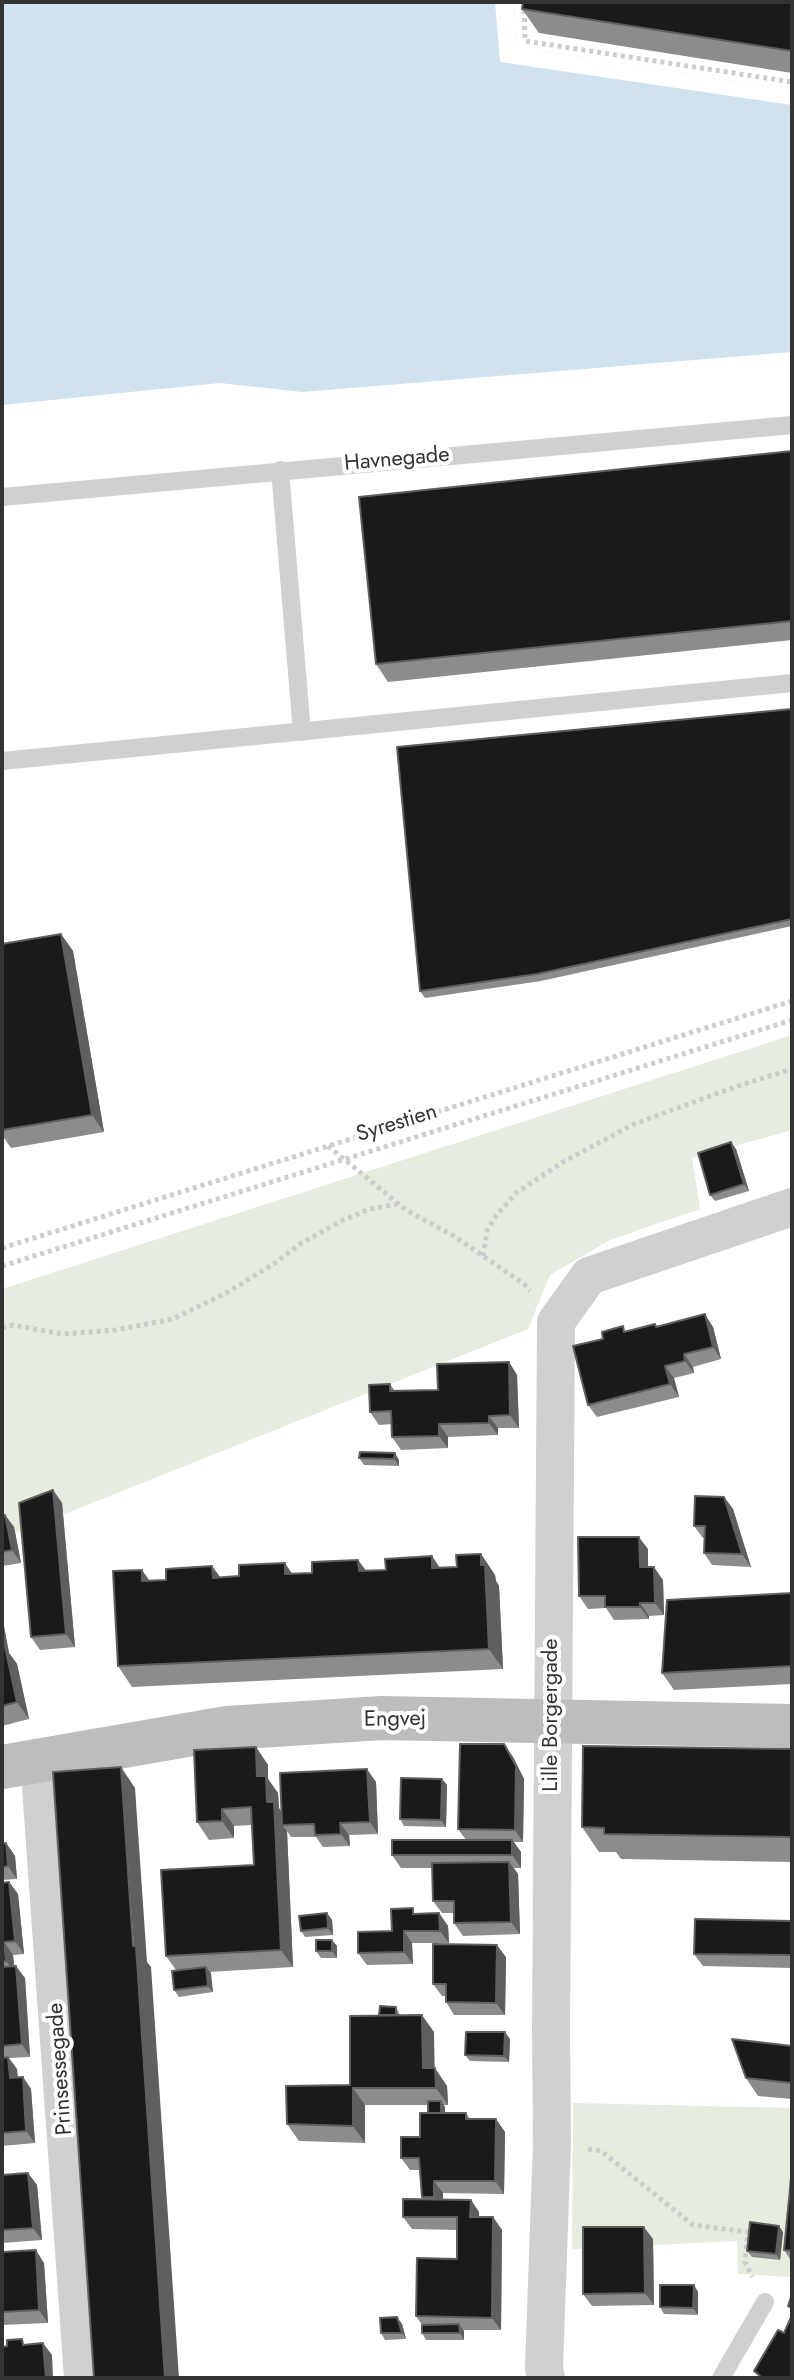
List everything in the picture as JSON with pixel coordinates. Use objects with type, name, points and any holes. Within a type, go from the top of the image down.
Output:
[{"type":"street","points":[[556,1322],[589,1276],[792,1207]]},
{"type":"street","name":"Lille Borgergade","points":[[546,2378],[552,2142],[556,1322]]},
{"type":"street","name":"Engvej","points":[[21,1763],[227,1728],[382,1718],[792,1726]]},
{"type":"street","name":"Prinsessegade","points":[[21,1763],[83,2378]]},
{"type":"lane","name":"Havnegade","points":[[2,497],[792,425]]},
{"type":"lane","points":[[280,470],[302,732]]},
{"type":"lane","points":[[2,761],[792,683]]},
{"type":"lane","points":[[721,2378],[765,2302]]},
{"type":"path","points":[[524,2],[525,41],[792,82]]},
{"type":"path","name":"Syrestien","points":[[2,1248],[792,1001]]},
{"type":"path","name":"Syrestien","points":[[2,1266],[792,1020]]},
{"type":"path","points":[[483,1256],[487,1231],[496,1216],[516,1193],[563,1162],[634,1124],[792,1069]]},
{"type":"path","points":[[328,1146],[406,1210],[454,1236],[524,1284],[556,1322]]},
{"type":"path","points":[[2,1328],[13,1325],[62,1334],[115,1330],[173,1319],[226,1293],[300,1244],[343,1220],[370,1209],[398,1204]]},
{"type":"path","points":[[552,2142],[601,2151],[693,2225],[748,2232],[745,2262],[765,2302]]},
{"type":"shaded area","points":[[792,1035],[792,1130],[692,1158],[700,1209],[610,1240],[550,1275],[528,1329],[2,1539],[2,1289]]},
{"type":"shaded area","points":[[573,2103],[792,2108],[792,2277],[738,2274],[737,2241],[572,2249]]},
{"type":"water","points":[[2,2],[514,2],[516,47],[792,90],[792,352],[302,392],[220,383],[2,405]]},
{"type":"pier","points":[[495,2],[514,2],[516,47],[792,90],[792,105],[500,62]]},
{"type":"building","points":[[523,2],[792,2],[792,51],[522,9]]},
{"type":"building","points":[[792,451],[792,621],[376,664],[359,497]]},
{"type":"building","points":[[792,709],[792,919],[537,974],[420,991],[397,747]]},
{"type":"building","points":[[61,934],[92,1115],[2,1130],[2,944]]},
{"type":"building","points":[[731,1142],[744,1184],[710,1195],[698,1153]]},
{"type":"building","points":[[705,1314],[713,1347],[684,1354],[685,1361],[665,1366],[670,1384],[588,1405],[573,1346],[603,1339],[602,1332],[623,1326],[624,1332]]},
{"type":"building","points":[[509,1362],[510,1415],[489,1416],[489,1423],[439,1424],[439,1436],[392,1437],[391,1411],[370,1412],[369,1385],[390,1384],[390,1391],[438,1390],[437,1364]]},
{"type":"building","points":[[360,1452],[395,1453],[394,1459],[359,1458]]},
{"type":"building","points":[[53,1490],[66,1634],[31,1637],[19,1503]]},
{"type":"building","points":[[695,1496],[724,1497],[742,1554],[704,1553],[705,1526],[694,1526]]},
{"type":"building","points":[[5,1515],[12,1550],[2,1552],[2,1516]]},
{"type":"building","points":[[578,1537],[639,1537],[640,1567],[654,1567],[655,1603],[640,1603],[640,1607],[605,1607],[605,1596],[579,1596]]},
{"type":"building","points":[[481,1554],[481,1565],[485,1565],[489,1649],[118,1666],[113,1571],[142,1570],[142,1581],[166,1580],[166,1569],[212,1566],[213,1578],[239,1576],[239,1565],[285,1563],[285,1574],[312,1573],[312,1562],[358,1560],[359,1571],[386,1570],[385,1559],[432,1556],[432,1568],[457,1567],[456,1555]]},
{"type":"building","points":[[792,1593],[792,1666],[662,1673],[667,1600]]},
{"type":"building","points":[[2,1647],[5,1647],[17,1702],[2,1706]]},
{"type":"building","points":[[460,1744],[504,1744],[516,1766],[515,1830],[458,1829]]},
{"type":"building","points":[[583,1746],[792,1749],[792,1837],[604,1834],[604,1828],[582,1827]]},
{"type":"building","points":[[256,1747],[257,1776],[266,1776],[267,1802],[274,1802],[281,1950],[166,1956],[161,1870],[254,1865],[251,1807],[222,1809],[222,1821],[197,1822],[194,1750]]},
{"type":"building","points":[[121,1767],[165,2378],[94,2378],[53,1772]]},
{"type":"building","points":[[367,1769],[370,1822],[340,1823],[341,1834],[315,1835],[314,1824],[282,1825],[280,1773]]},
{"type":"building","points":[[401,1778],[442,1779],[441,1820],[400,1819]]},
{"type":"building","points":[[392,1840],[512,1840],[512,1855],[392,1855]]},
{"type":"building","points":[[6,1843],[8,1866],[2,1867],[2,1844]]},
{"type":"building","points":[[509,1862],[511,1922],[454,1923],[454,1901],[433,1901],[432,1863]]},
{"type":"building","points":[[9,1882],[15,1941],[4,1942],[6,1961],[2,1961],[2,1883]]},
{"type":"building","points":[[413,1908],[413,1914],[439,1913],[440,1931],[404,1931],[404,1952],[358,1953],[358,1932],[392,1931],[391,1909]]},
{"type":"building","points":[[327,1913],[328,1928],[301,1931],[299,1916]]},
{"type":"building","points":[[695,1919],[792,1921],[792,1955],[694,1954]]},
{"type":"building","points":[[316,1940],[332,1940],[332,1951],[316,1951]]},
{"type":"building","points":[[433,1944],[497,1945],[496,2003],[446,2002],[446,1984],[433,1984]]},
{"type":"building","points":[[16,1966],[22,2044],[2,2046],[2,1967]]},
{"type":"building","points":[[206,1967],[208,1986],[174,1990],[172,1971]]},
{"type":"building","points":[[380,2006],[396,2007],[396,2015],[379,2015]]},
{"type":"building","points":[[422,2015],[423,2068],[435,2068],[436,2088],[353,2088],[353,2126],[287,2124],[286,2086],[350,2085],[350,2016]]},
{"type":"building","points":[[466,2032],[505,2032],[504,2056],[465,2055]]},
{"type":"building","points":[[732,2039],[792,2046],[792,2083],[746,2078]]},
{"type":"building","points":[[8,2057],[10,2078],[23,2077],[26,2131],[2,2133],[2,2058]]},
{"type":"building","points":[[428,2101],[441,2101],[441,2113],[428,2113]]},
{"type":"building","points":[[420,2113],[466,2113],[466,2119],[496,2119],[495,2181],[434,2181],[434,2197],[422,2197],[419,2158],[401,2158],[401,2137],[420,2137]]},
{"type":"building","points":[[792,2168],[792,2251],[784,2250]]},
{"type":"building","points":[[28,2173],[33,2228],[2,2230],[2,2175]]},
{"type":"building","points":[[403,2199],[471,2200],[470,2217],[493,2217],[492,2318],[416,2316],[417,2258],[457,2259],[457,2217],[403,2217]]},
{"type":"building","points":[[750,2222],[779,2226],[776,2254],[747,2251]]},
{"type":"building","points":[[583,2227],[644,2227],[645,2293],[583,2294]]},
{"type":"building","points":[[36,2250],[39,2310],[2,2312],[2,2252]]},
{"type":"building","points":[[660,2285],[694,2285],[693,2308],[660,2307]]},
{"type":"building","points":[[792,2315],[792,2378],[759,2378],[754,2371],[778,2330],[784,2333]]},
{"type":"building","points":[[397,2317],[402,2333],[381,2333],[380,2318]]},
{"type":"building","points":[[459,2324],[460,2333],[422,2333],[422,2325]]},
{"type":"building","points":[[22,2339],[23,2345],[43,2343],[46,2378],[2,2378],[2,2347],[7,2346],[7,2340]]}]
